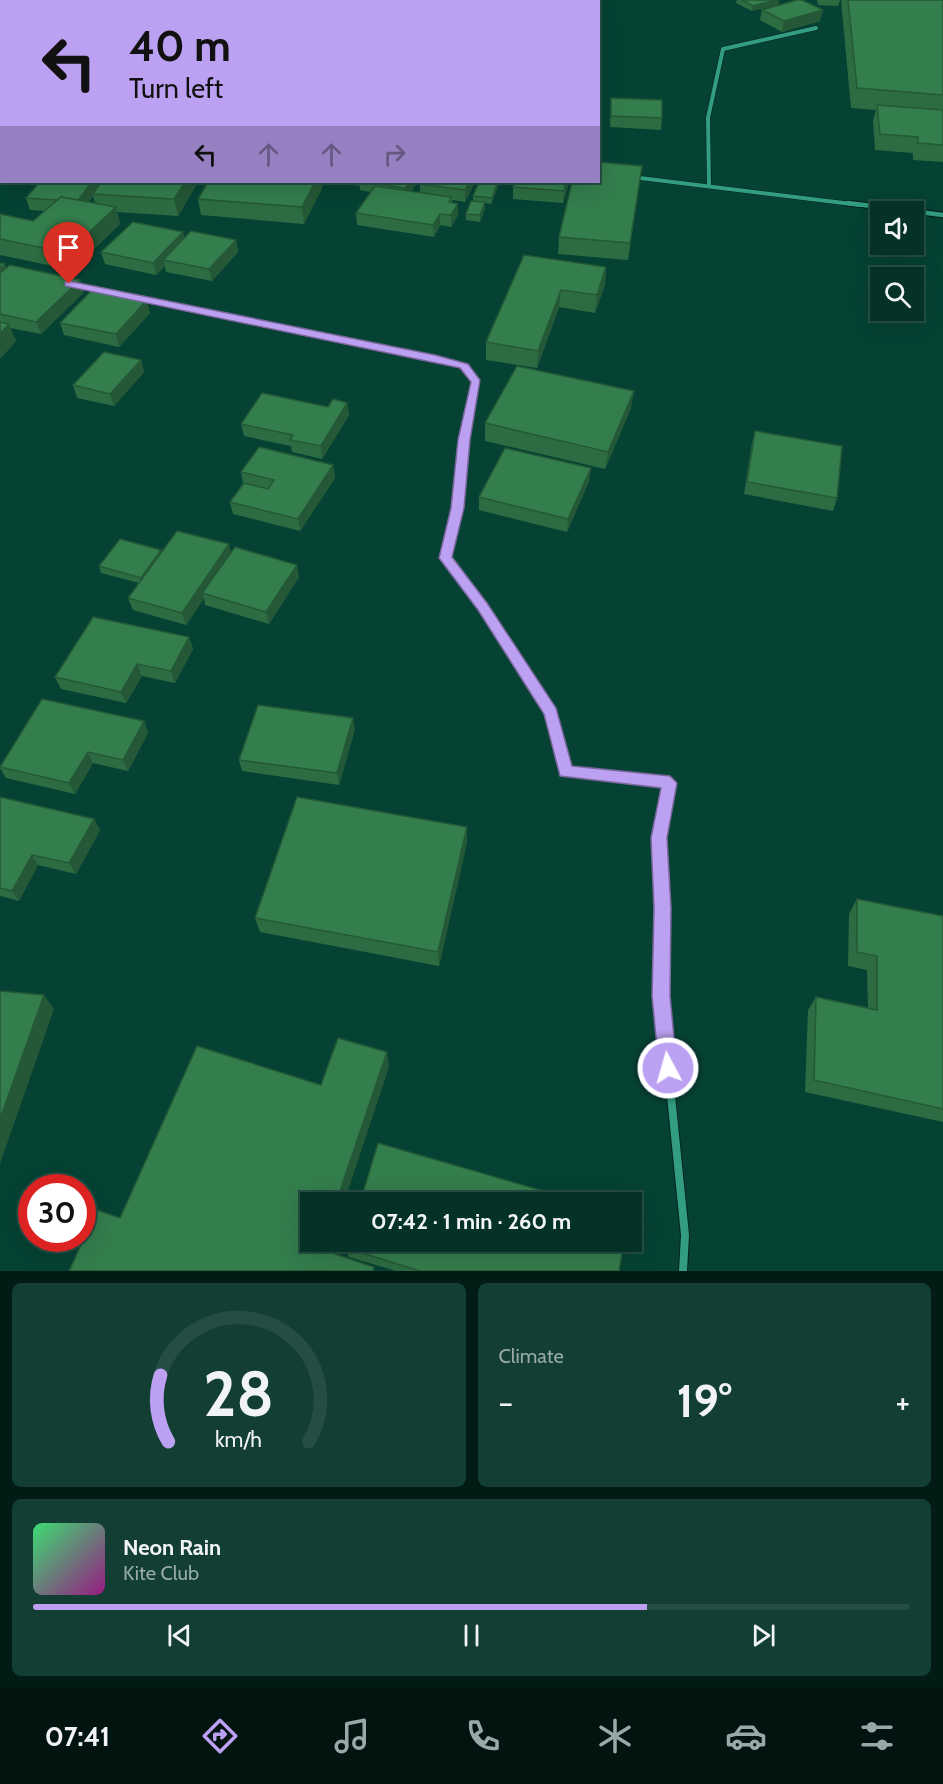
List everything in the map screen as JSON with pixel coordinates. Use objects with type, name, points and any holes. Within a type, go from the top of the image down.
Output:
[{"type":"street","points":[[709,186],[708,118],[723,49],[816,28]]},
{"type":"street","points":[[620,176],[943,215]]},
{"type":"street","points":[[70,285],[435,358],[464,366],[477,382],[464,440],[458,508],[445,558],[482,607],[551,712],[566,772],[670,783],[659,838],[663,908],[661,996],[685,1235],[682,1271]]},
{"type":"building","points":[[742,0],[776,0],[753,6]]},
{"type":"building","points":[[797,0],[823,10],[784,21],[762,10]]},
{"type":"building","points":[[848,0],[943,0],[943,95],[857,88]]},
{"type":"building","points":[[611,98],[662,100],[662,118],[611,116]]},
{"type":"building","points":[[877,105],[943,110],[943,145],[918,143],[918,137],[880,134]]},
{"type":"building","points":[[600,162],[642,166],[630,243],[559,237],[572,183],[600,183]]},
{"type":"building","points":[[39,183],[91,183],[78,200],[61,197],[57,200],[26,198]]},
{"type":"building","points":[[100,183],[184,183],[174,199],[93,194]]},
{"type":"building","points":[[207,183],[314,183],[302,207],[198,199]]},
{"type":"building","points":[[371,183],[409,183],[405,188]]},
{"type":"building","points":[[420,183],[468,183],[465,190]]},
{"type":"building","points":[[479,183],[498,183],[492,198],[473,196]]},
{"type":"building","points":[[515,183],[566,183],[564,191],[513,187]]},
{"type":"building","points":[[375,186],[451,197],[449,202],[458,204],[451,215],[440,214],[433,225],[356,213]]},
{"type":"building","points":[[61,197],[116,207],[67,253],[0,239],[0,214],[33,221]]},
{"type":"building","points":[[471,201],[485,202],[480,215],[466,214]]},
{"type":"building","points":[[133,222],[183,232],[153,263],[101,252]]},
{"type":"building","points":[[191,231],[236,240],[209,269],[163,260]]},
{"type":"building","points":[[524,255],[606,267],[597,295],[561,290],[538,351],[486,342]]},
{"type":"building","points":[[10,265],[80,280],[36,322],[0,314],[0,273]]},
{"type":"building","points":[[92,290],[147,300],[116,334],[60,323]]},
{"type":"building","points":[[0,322],[9,324],[0,334]]},
{"type":"building","points":[[104,352],[141,360],[110,394],[73,385]]},
{"type":"building","points":[[517,366],[634,391],[608,452],[485,423]]},
{"type":"building","points":[[262,393],[328,407],[333,399],[347,403],[321,446],[290,440],[293,435],[241,424]]},
{"type":"building","points":[[755,431],[842,446],[837,498],[747,482]]},
{"type":"building","points":[[259,447],[333,465],[298,519],[230,502],[244,483],[268,489],[274,480],[241,472]]},
{"type":"building","points":[[505,448],[591,468],[568,519],[479,497]]},
{"type":"building","points":[[177,531],[229,544],[182,613],[128,598]]},
{"type":"building","points":[[120,539],[161,550],[141,578],[99,566]]},
{"type":"building","points":[[235,547],[297,565],[266,612],[202,593]]},
{"type":"building","points":[[93,617],[189,637],[171,671],[137,664],[121,692],[55,677]]},
{"type":"building","points":[[42,699],[144,721],[123,760],[88,752],[69,783],[0,767]]},
{"type":"building","points":[[258,705],[353,718],[337,773],[239,760]]},
{"type":"building","points":[[0,797],[94,819],[69,863],[32,855],[12,891],[0,888]]},
{"type":"building","points":[[297,797],[467,827],[438,952],[255,918]]},
{"type":"building","points":[[857,899],[943,916],[943,1109],[814,1080],[816,997],[877,1010],[877,956],[857,952]]},
{"type":"building","points":[[0,991],[44,995],[0,1119]]},
{"type":"building","points":[[338,1038],[387,1052],[340,1192],[300,1192],[300,1252],[329,1252],[374,1267],[373,1271],[69,1271],[78,1252],[96,1252],[97,1210],[120,1218],[197,1046],[321,1085]]},
{"type":"building","points":[[378,1143],[547,1192],[363,1192]]},
{"type":"building","points":[[359,1252],[622,1252],[619,1271],[420,1271]]},
{"type":"route","points":[[69,284],[435,358],[464,366],[477,382],[464,440],[458,508],[445,558],[482,607],[551,712],[566,772],[670,783],[659,838],[663,908],[661,996],[668,1068]]}]
